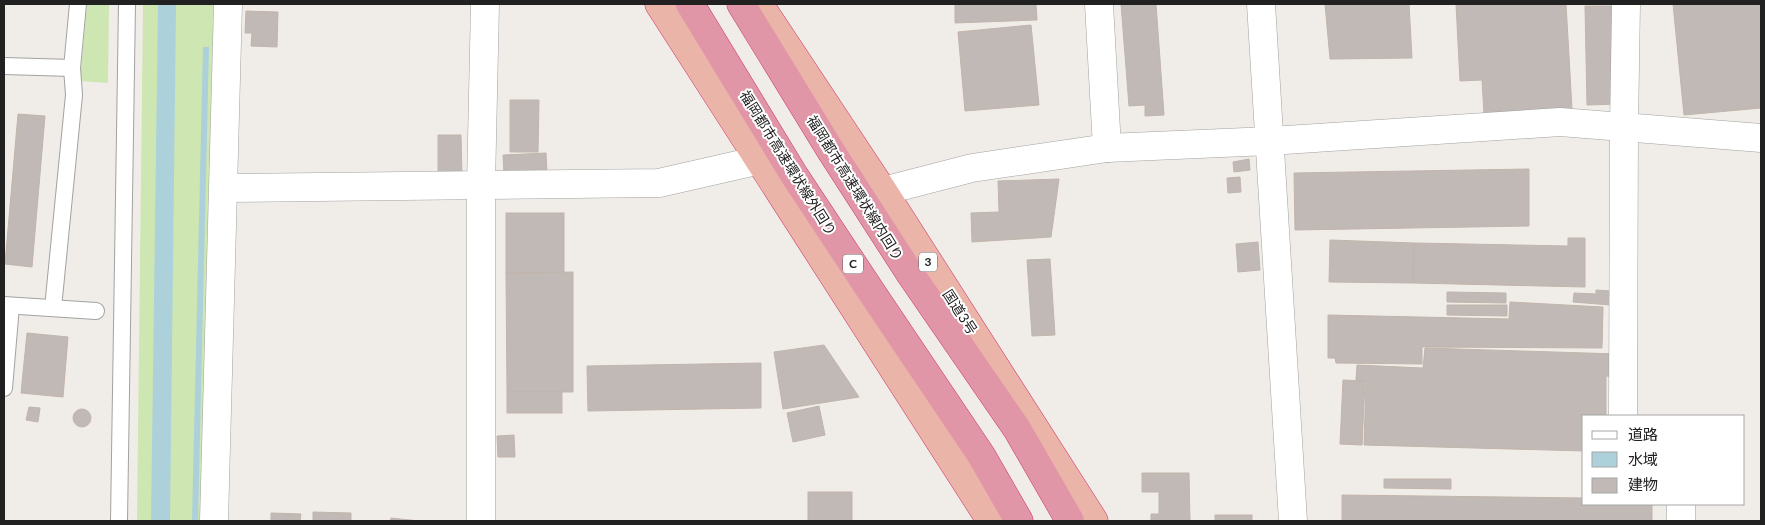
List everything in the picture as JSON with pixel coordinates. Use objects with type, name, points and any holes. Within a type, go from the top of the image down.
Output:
[{"type":"highway","points":[[660,4],[991,521]]},
{"type":"highway","name":"福岡都市高速環状線外回り","points":[[690,4],[794,175],[981,455],[1019,521]]},
{"type":"highway","name":"福岡都市高速環状線内回り","points":[[741,4],[831,152],[898,256],[1017,429],[1070,521]]},
{"type":"highway","name":"国道3号","points":[[759,4],[883,191],[1094,521]]},
{"type":"street","points":[[214,521],[228,4]]},
{"type":"street","points":[[480,521],[481,184],[485,4]]},
{"type":"street","points":[[1100,4],[1107,148]]},
{"type":"street","points":[[1260,4],[1293,521]]},
{"type":"street","points":[[1623,415],[1626,4]]},
{"type":"street","points":[[883,191],[972,168],[1107,148],[1269,141],[1560,122],[1761,138]]},
{"type":"street","points":[[224,188],[659,183],[760,160]]},
{"type":"street","points":[[1681,521],[1682,505]]},
{"type":"lane","points":[[53,308],[74,95],[72,68],[78,4]]},
{"type":"lane","points":[[119,521],[127,4]]},
{"type":"lane","points":[[4,66],[72,68]]},
{"type":"lane","points":[[4,388],[8,306],[96,311]]},
{"type":"green space","points":[[87,4],[109,4],[108,83],[80,81]]},
{"type":"green space","points":[[143,4],[214,4],[206,521],[137,521]]},
{"type":"water","points":[[158,4],[176,4],[170,521],[151,521]]},
{"type":"water","points":[[203,47],[209,47],[198,521],[192,521]]},
{"type":"building","points":[[955,4],[1036,4],[1037,20],[955,23]]},
{"type":"building","points":[[1121,4],[1156,4],[1164,115],[1145,116],[1145,105],[1129,106]]},
{"type":"building","points":[[1325,4],[1409,4],[1412,58],[1330,59]]},
{"type":"building","points":[[1456,4],[1566,4],[1572,109],[1484,114],[1482,80],[1460,81]]},
{"type":"building","points":[[1673,4],[1761,4],[1761,108],[1684,115]]},
{"type":"building","points":[[1585,6],[1617,6],[1618,104],[1587,105]]},
{"type":"building","points":[[246,11],[278,12],[277,47],[251,46],[252,33],[245,33]]},
{"type":"building","points":[[1031,25],[1039,105],[965,111],[958,32]]},
{"type":"building","points":[[510,100],[539,100],[538,152],[510,152]]},
{"type":"building","points":[[18,114],[45,116],[32,267],[5,264]]},
{"type":"building","points":[[438,135],[461,135],[462,177],[438,177]]},
{"type":"building","points":[[546,153],[547,172],[504,174],[503,155]]},
{"type":"building","points":[[1249,159],[1250,170],[1234,172],[1233,162]]},
{"type":"building","points":[[1529,169],[1529,226],[1295,230],[1294,173]]},
{"type":"building","points":[[1240,177],[1241,192],[1228,193],[1227,178]]},
{"type":"building","points":[[1059,179],[1051,237],[972,242],[971,213],[999,212],[998,181]]},
{"type":"building","points":[[506,213],[564,213],[564,273],[506,273]]},
{"type":"building","points":[[1568,238],[1585,238],[1585,287],[1413,283],[1414,243],[1568,246]]},
{"type":"building","points":[[1330,240],[1414,243],[1413,283],[1329,282]]},
{"type":"building","points":[[1258,242],[1260,270],[1238,272],[1236,244]]},
{"type":"building","points":[[1050,259],[1055,335],[1032,336],[1027,260]]},
{"type":"building","points":[[573,272],[573,392],[507,392],[506,273]]},
{"type":"building","points":[[1596,290],[1611,291],[1610,305],[1573,302],[1574,293],[1596,294]]},
{"type":"building","points":[[1447,292],[1506,293],[1506,303],[1447,302]]},
{"type":"building","points":[[1510,302],[1603,307],[1602,348],[1422,347],[1422,364],[1336,363],[1335,358],[1328,358],[1328,315],[1509,319]]},
{"type":"building","points":[[1447,305],[1507,305],[1507,316],[1447,315]]},
{"type":"building","points":[[27,333],[68,337],[63,397],[21,393]]},
{"type":"building","points":[[824,345],[859,397],[783,409],[774,352]]},
{"type":"building","points":[[1425,348],[1618,354],[1616,377],[1606,376],[1606,415],[1582,415],[1582,451],[1364,445],[1366,381],[1356,380],[1357,365],[1423,368]]},
{"type":"building","points":[[761,363],[761,408],[588,411],[587,366]]},
{"type":"building","points":[[1343,380],[1365,381],[1362,445],[1340,444]]},
{"type":"building","points":[[507,392],[562,392],[562,413],[507,413]]},
{"type":"building","points":[[819,406],[825,435],[793,442],[787,413]]},
{"type":"building","points":[[29,407],[40,408],[38,422],[26,420]]},
{"type":"building","points":[[82,409],[88,412],[91,418],[88,424],[82,427],[76,424],[73,418],[76,412]]},
{"type":"building","points":[[514,435],[515,457],[498,457],[497,436]]},
{"type":"building","points":[[1142,473],[1189,473],[1190,521],[1151,521],[1151,514],[1159,514],[1159,492],[1142,492]]},
{"type":"building","points":[[1384,479],[1451,479],[1451,489],[1384,488]]},
{"type":"building","points":[[808,492],[852,492],[852,521],[808,521]]},
{"type":"building","points":[[1342,495],[1582,498],[1582,505],[1652,505],[1652,521],[1342,521]]},
{"type":"building","points":[[313,512],[351,513],[351,521],[313,521]]},
{"type":"building","points":[[271,513],[301,514],[300,521],[271,521]]},
{"type":"building","points":[[1215,515],[1252,515],[1252,521],[1215,521]]},
{"type":"building","points":[[391,518],[419,521],[390,521]]}]
